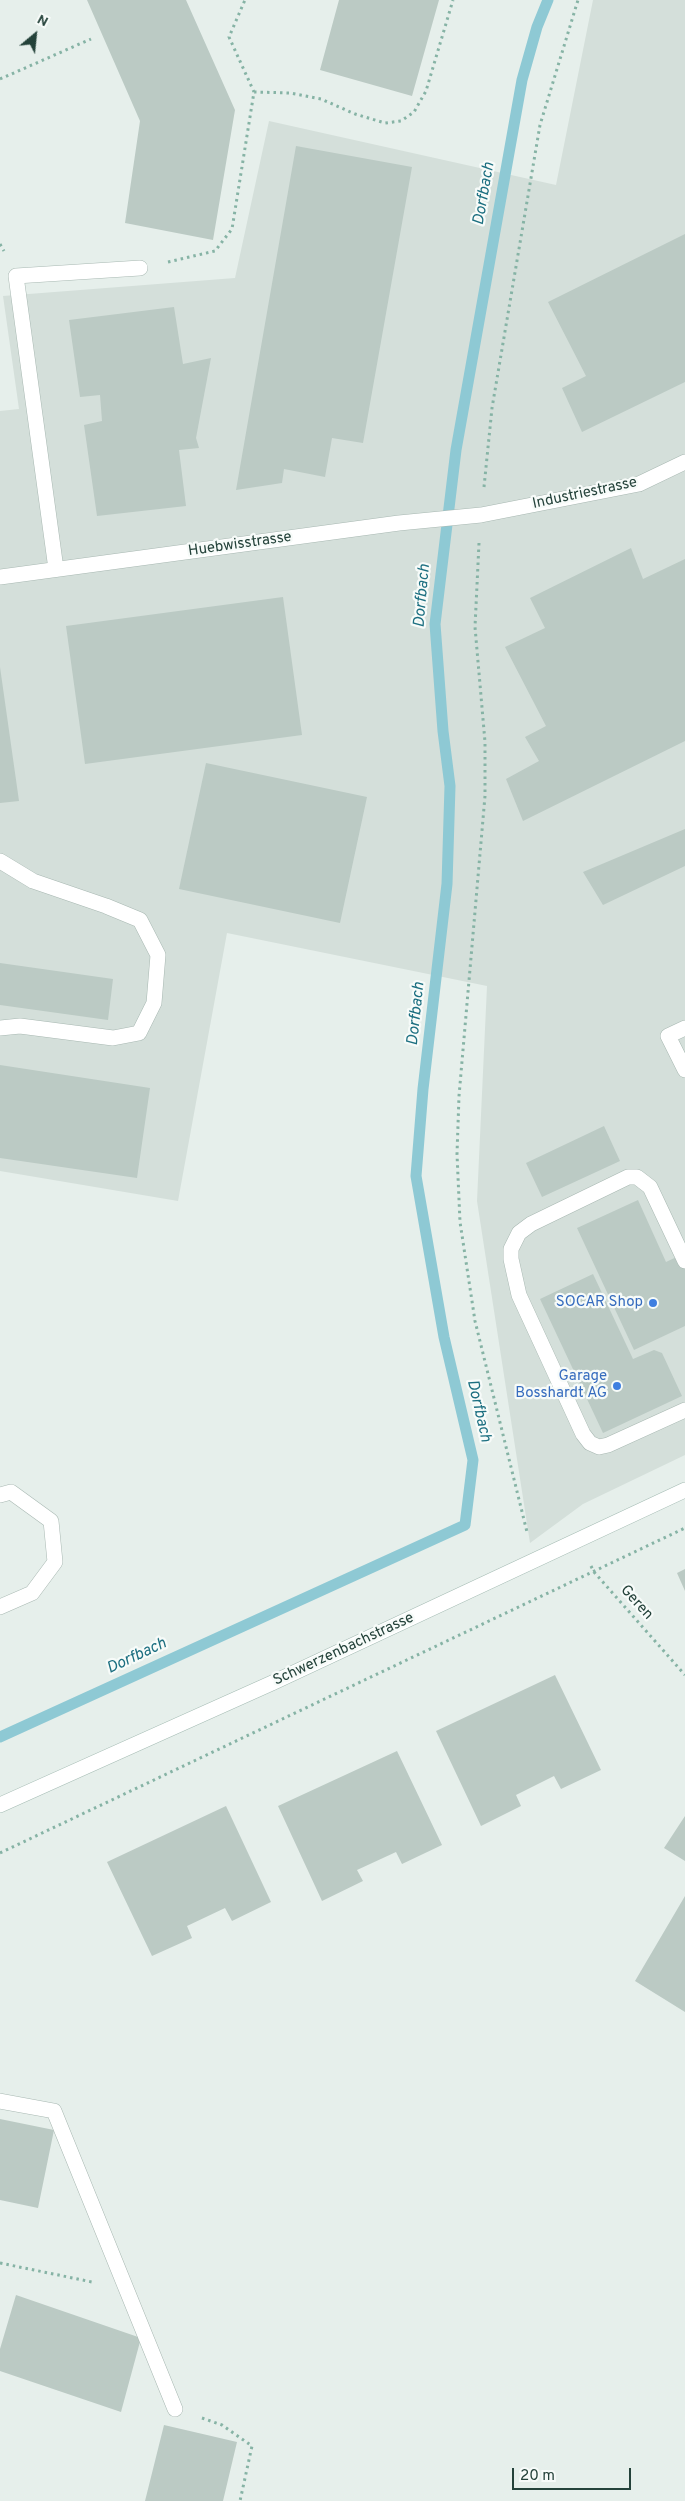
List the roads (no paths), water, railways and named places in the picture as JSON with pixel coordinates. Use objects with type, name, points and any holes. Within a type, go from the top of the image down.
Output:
[{"type":"main road","points":[[56,570],[16,276],[140,268]]},
{"type":"main road","name":"Industriestrasse","points":[[481,514],[639,484],[685,462]]},
{"type":"main road","name":"Huebwisstrasse","points":[[0,577],[399,523],[481,514]]},
{"type":"main road","points":[[0,861],[33,881],[106,906],[140,920],[158,955],[154,1003],[139,1032],[113,1038],[20,1026],[0,1028]]},
{"type":"main road","points":[[685,1028],[668,1036],[685,1070]]},
{"type":"main road","points":[[685,1261],[650,1187],[638,1177],[628,1177],[531,1224],[519,1233],[511,1249],[511,1259],[519,1295],[583,1434],[590,1443],[599,1447],[608,1445],[685,1410]]},
{"type":"main road","name":"Schwerzenbachstrasse","points":[[0,1805],[534,1562],[685,1490]]},
{"type":"main road","points":[[0,1495],[11,1492],[51,1520],[55,1562],[32,1593],[0,1607]]},
{"type":"main road","points":[[0,2100],[54,2111],[175,2409]]},
{"type":"waterway","name":"Dorfbach","points":[[0,1737],[465,1525],[473,1460],[444,1337],[416,1176],[423,1089],[447,884],[450,786],[443,731],[435,624],[456,450],[522,80],[537,27],[548,0]]},
{"type":"place","name":"SOCAR Shop","points":[[653,1303]]},
{"type":"place","name":"Garage Bosshardt AG","points":[[617,1386]]}]
